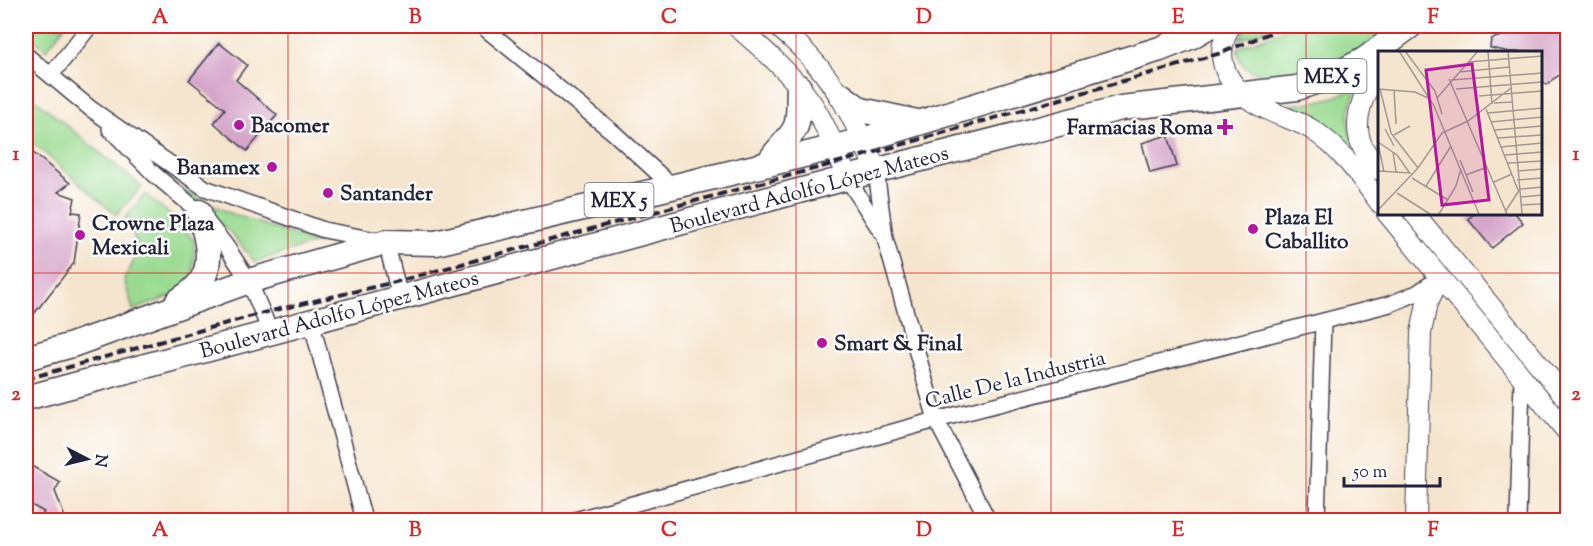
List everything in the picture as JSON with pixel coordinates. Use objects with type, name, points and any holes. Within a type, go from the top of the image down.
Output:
[{"type":"main road","name":"Boulevard Adolfo López Mateos","points":[[26,358],[72,345],[249,281],[386,242],[436,243],[863,140],[1160,49],[1190,37],[1209,26]]},
{"type":"main road","name":"Boulevard Adolfo López Mateos","points":[[26,398],[847,178],[1121,108],[1297,88],[1333,76],[1364,60],[1400,34]]},
{"type":"main road","points":[[768,164],[773,154],[795,127],[799,87]]},
{"type":"main road","points":[[841,95],[861,110],[922,123]]},
{"type":"main road","points":[[166,311],[199,285],[204,275],[208,251],[199,212]]},
{"type":"street","points":[[51,75],[90,26]]},
{"type":"street","points":[[482,26],[614,133],[672,186]]},
{"type":"street","points":[[736,26],[774,58],[810,101],[823,123],[847,178],[885,238]]},
{"type":"street","points":[[777,26],[804,48],[841,95],[863,140],[876,171],[885,238],[936,420],[988,520]]},
{"type":"street","points":[[1230,26],[1223,37],[1221,53],[1224,70],[1241,94],[1265,109],[1310,128],[1354,168],[1378,200]]},
{"type":"street","points":[[26,55],[91,109],[154,174],[199,212],[226,246],[249,281],[270,331]]},
{"type":"street","points":[[1378,69],[1370,82],[1360,111],[1357,129],[1364,150],[1378,168]]},
{"type":"street","points":[[91,109],[206,188],[324,230],[386,242],[400,297]]},
{"type":"street","points":[[1388,214],[1522,380],[1568,433]]},
{"type":"street","points":[[1415,214],[1568,400]]},
{"type":"street","name":"Calle De la Industria","points":[[575,520],[936,420],[1390,304],[1417,293],[1439,278],[1456,262]]},
{"type":"street","points":[[1416,520],[1421,333],[1426,303],[1439,278]]},
{"type":"street","points":[[311,321],[364,520]]},
{"type":"street","points":[[1317,520],[1323,322]]},
{"type":"street","points":[[1518,520],[1522,380]]},
{"type":"green space","points":[[26,26],[65,26],[46,50],[26,32]]},
{"type":"green space","points":[[1248,26],[1276,26],[1239,40]]},
{"type":"green space","points":[[1293,26],[1393,26],[1356,55],[1308,72],[1288,76],[1269,76],[1253,72],[1242,63],[1238,48]]},
{"type":"green space","points":[[1359,85],[1349,113],[1351,136],[1362,157],[1378,177],[1378,183],[1334,134],[1317,120],[1291,105],[1335,97]]},
{"type":"green space","points":[[26,92],[142,187],[116,215],[26,137]]},
{"type":"green space","points":[[178,187],[227,212],[302,238],[321,241],[255,262],[231,233]]},
{"type":"green space","points":[[145,194],[167,212],[194,240],[193,288],[133,310],[124,279],[133,263],[137,249],[134,235],[125,218]]},
{"type":"building","points":[[1507,26],[1568,26],[1568,70],[1547,85],[1542,81],[1542,51],[1505,51],[1490,48],[1491,39],[1501,36]]},
{"type":"building","points":[[219,43],[247,65],[236,80],[277,115],[247,151],[214,123],[225,109],[189,80]]},
{"type":"building","points":[[1168,135],[1177,166],[1150,173],[1142,143]]},
{"type":"building","points":[[26,147],[70,183],[58,192],[75,198],[72,212],[81,213],[74,263],[26,324],[26,249],[30,213],[26,212]]},
{"type":"building","points":[[1474,214],[1516,214],[1523,223],[1492,248],[1468,219]]},
{"type":"building","points":[[26,463],[60,482],[55,491],[66,520],[39,520],[44,512],[26,502]]},
{"type":"railway","points":[[26,379],[263,313],[395,282],[869,154],[1221,53],[1287,26]]},
{"type":"place","name":"Bacomer","points":[[239,125]]},
{"type":"place","name":"Farmacias Roma","points":[[1225,127]]},
{"type":"place","name":"Banamex","points":[[272,167]]},
{"type":"place","name":"Santander","points":[[328,193]]},
{"type":"place","name":"Plaza El Caballito","points":[[1253,229]]},
{"type":"place","name":"Crowne Plaza Mexicali","points":[[80,235]]},
{"type":"place","name":"Smart & Final","points":[[822,343]]}]
